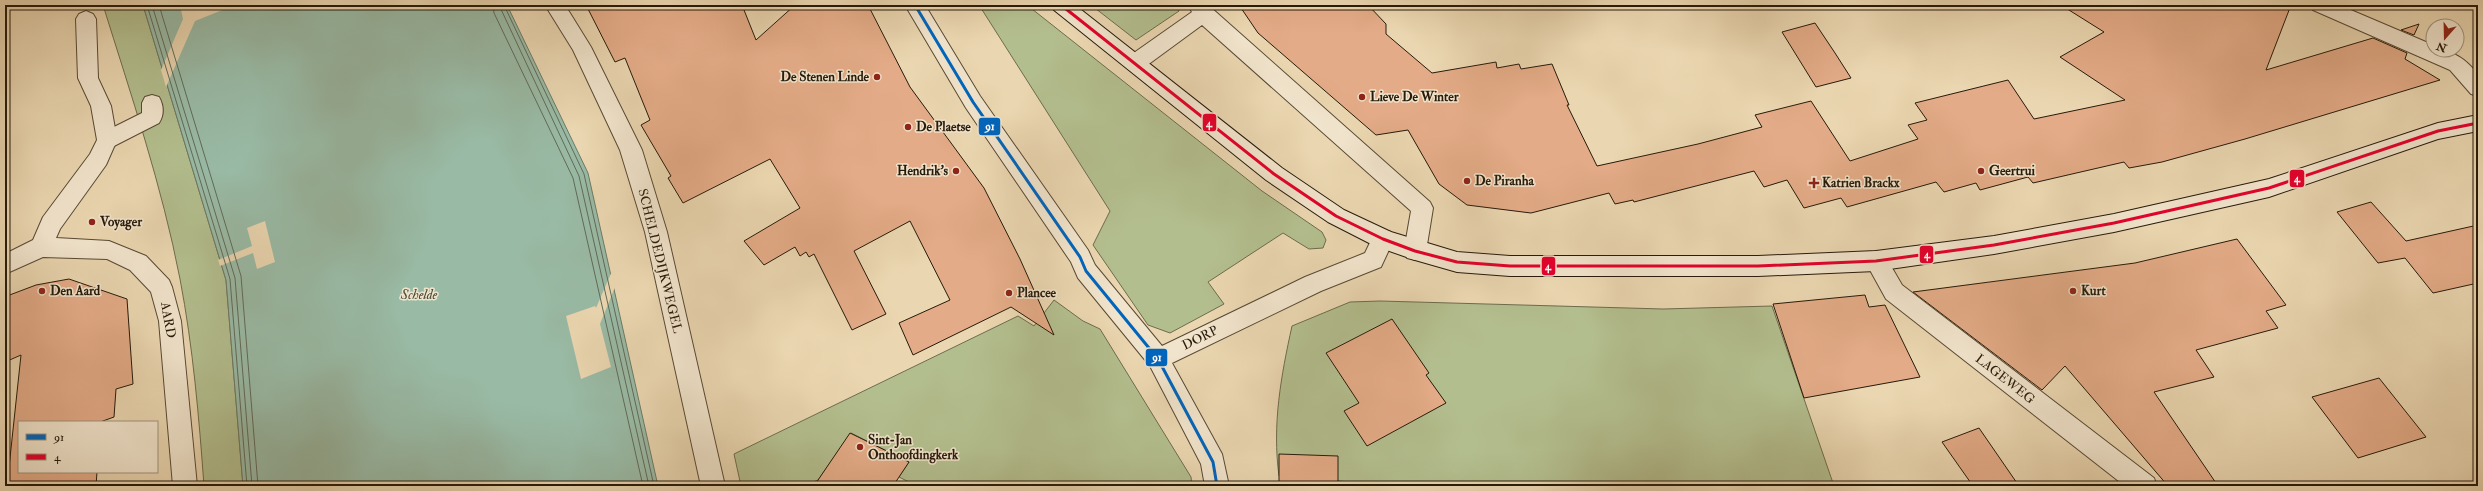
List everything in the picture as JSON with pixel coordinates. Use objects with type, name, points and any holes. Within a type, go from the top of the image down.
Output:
[{"type":"street","name":"SCHELDEDIJKWEGEL","points":[[555,5],[581,47],[631,150],[656,232],[713,486]]},
{"type":"street","points":[[915,5],[973,102],[1080,257],[1086,271],[1158,359],[1213,462],[1217,486]]},
{"type":"street","points":[[1061,5],[1274,174],[1336,216],[1383,239],[1415,251],[1457,262],[1510,266],[1758,266],[1876,261],[2038,238],[2269,188],[2438,131],[2478,123]]},
{"type":"street","points":[[2320,5],[2457,64],[2478,88]]},
{"type":"street","points":[[1135,63],[1201,9],[1422,208],[1415,251]]},
{"type":"street","points":[[42,247],[51,224],[99,159],[107,140],[101,106],[88,78],[86,19]]},
{"type":"street","points":[[107,140],[152,117],[152,103]]},
{"type":"street","name":"DORP","points":[[1158,359],[1313,284],[1373,260],[1383,239]]},
{"type":"street","name":"AARD","points":[[5,264],[42,247],[109,250],[138,264],[161,287],[170,321],[185,486]]},
{"type":"street","name":"LAGEWEG","points":[[1876,261],[1894,292],[2106,458],[2145,486]]},
{"type":"shaded area","points":[[103,5],[143,5],[226,280],[243,486],[204,486],[189,330],[173,244],[155,175]]},
{"type":"shaded area","points":[[979,5],[1027,5],[1262,191],[1322,232],[1326,240],[1323,248],[1309,249],[1283,233],[1208,282],[1224,304],[1170,333],[1148,325],[1093,245],[1110,211]]},
{"type":"shaded area","points":[[1091,5],[1177,5],[1179,11],[1136,40]]},
{"type":"shaded area","points":[[1054,300],[1083,321],[1100,329],[1191,477],[1192,486],[917,486],[899,477],[909,462],[851,433],[818,480],[803,486],[741,486],[734,454],[1018,316],[1034,326]]},
{"type":"shaded area","points":[[1380,301],[1663,309],[1772,306],[1834,486],[1397,486],[1279,476],[1277,457],[1277,419],[1284,363],[1292,326],[1350,302]]},
{"type":"water","name":"Schelde","points":[[143,5],[507,5],[588,173],[658,486],[243,486],[226,280]]},
{"type":"pier","points":[[180,5],[224,5],[225,9],[195,21],[166,87],[161,70],[183,19]]},
{"type":"pier","points":[[265,221],[275,262],[257,269],[253,253],[220,266],[218,260],[252,246],[247,228]]},
{"type":"pier","points":[[612,271],[615,287],[600,324],[611,367],[581,379],[566,316],[595,306],[596,308]]},
{"type":"building","points":[[586,5],[742,5],[756,40],[795,5],[868,5],[910,87],[984,188],[1020,259],[1054,335],[1011,307],[913,355],[899,323],[950,300],[910,221],[854,251],[886,314],[852,330],[814,254],[809,257],[806,252],[800,256],[795,247],[764,265],[744,241],[800,208],[770,159],[683,203],[668,178],[671,176],[641,125],[650,120],[625,58],[615,62]]},
{"type":"building","points":[[1239,5],[1368,5],[1386,24],[1386,34],[1432,73],[1496,62],[1497,68],[1519,64],[1521,69],[1552,64],[1569,105],[1567,105],[1597,166],[1698,144],[1762,127],[1755,115],[1811,101],[1850,161],[1918,139],[1908,125],[1927,120],[1915,103],[2008,80],[2034,119],[2125,100],[2060,57],[2104,32],[2061,5],[2291,5],[2266,70],[2373,38],[2407,53],[2405,59],[2440,80],[2245,139],[2162,162],[2129,168],[2124,162],[2033,183],[2028,177],[1980,190],[1976,183],[1944,192],[1936,182],[1847,207],[1841,198],[1804,208],[1787,180],[1764,187],[1754,171],[1634,202],[1633,200],[1615,204],[1609,193],[1531,213],[1467,205],[1439,184],[1408,130],[1376,135],[1258,33]]},
{"type":"building","points":[[1815,23],[1851,78],[1816,87],[1782,32]]},
{"type":"building","points":[[2419,24],[2414,35],[2401,30]]},
{"type":"building","points":[[2371,202],[2406,241],[2478,225],[2478,283],[2433,293],[2405,258],[2378,263],[2337,212]]},
{"type":"building","points":[[2237,239],[2286,305],[2266,311],[2278,328],[2196,350],[2214,377],[2154,392],[2218,486],[2168,486],[2065,366],[2042,390],[1913,292],[2135,263]]},
{"type":"building","points":[[69,279],[127,299],[133,384],[116,389],[114,417],[103,421],[18,421],[18,473],[97,473],[96,486],[7,486],[21,355],[5,362],[5,299],[7,296],[36,285]]},
{"type":"building","points":[[1865,295],[1869,307],[1885,305],[1920,377],[1804,398],[1773,304]]},
{"type":"building","points":[[1392,319],[1429,373],[1426,375],[1446,403],[1367,446],[1344,411],[1359,403],[1326,353]]},
{"type":"building","points":[[2379,378],[2426,437],[2358,458],[2312,397]]},
{"type":"building","points":[[1979,428],[2019,486],[1973,486],[1942,442]]},
{"type":"building","name":"Sint-Jan Onthoofdingkerk","points":[[850,433],[909,462],[893,486],[814,486]]},
{"type":"building","points":[[1279,454],[1338,456],[1338,486],[1279,486]]},
{"type":"transit line","name":"91","points":[[915,5],[973,102],[1080,257],[1086,271],[1158,359],[1213,462],[1217,486]]},
{"type":"transit line","name":"4","points":[[1061,5],[1274,174],[1336,216],[1383,239],[1415,251],[1457,262],[1510,266],[1758,266],[1876,261],[1994,245],[2114,223],[2269,188],[2438,131],[2478,123]]},
{"type":"place","name":"De Stenen Linde","points":[[877,77]]},
{"type":"place","name":"Lieve De Winter","points":[[1362,97]]},
{"type":"place","name":"De Plaetse","points":[[908,127]]},
{"type":"place","name":"Hendrik's","points":[[956,171]]},
{"type":"place","name":"Geertrui","points":[[1981,171]]},
{"type":"place","name":"De Piranha","points":[[1467,181]]},
{"type":"place","name":"Katrien Brackx","points":[[1814,183]]},
{"type":"place","name":"Voyager","points":[[92,222]]},
{"type":"place","name":"Den Aard","points":[[42,291]]},
{"type":"place","name":"Kurt","points":[[2073,291]]},
{"type":"place","name":"Plancee","points":[[1009,293]]},
{"type":"place","name":"Sint-Jan Onthoofdingkerk","points":[[860,447]]}]
